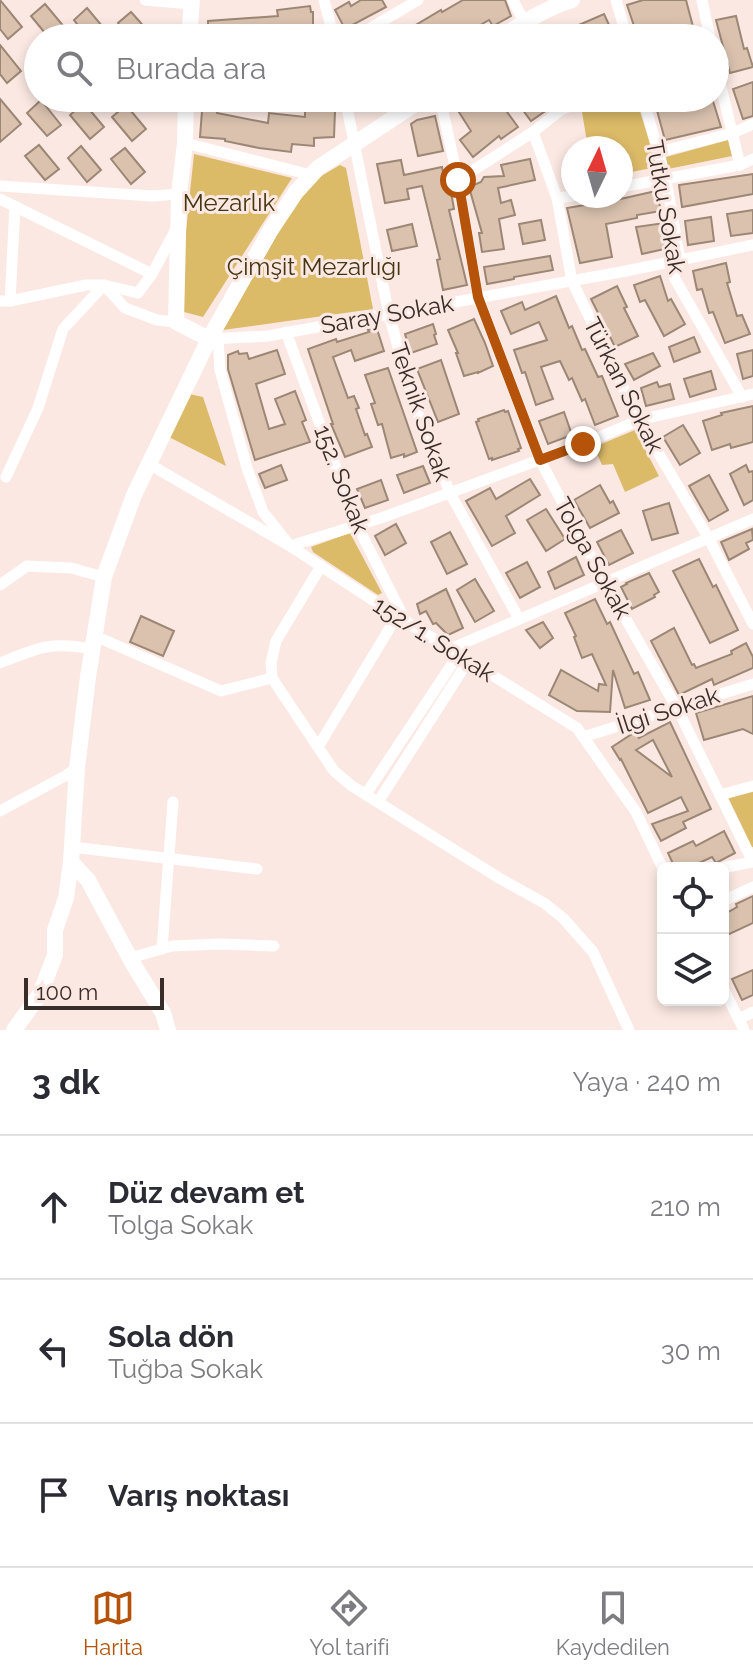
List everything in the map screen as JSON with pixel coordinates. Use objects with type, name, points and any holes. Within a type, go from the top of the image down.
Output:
[{"type":"street","points":[[145,0],[191,2],[190,24]]},
{"type":"street","points":[[324,0],[330,24]]},
{"type":"street","points":[[378,24],[418,0]]},
{"type":"street","points":[[513,0],[524,22]]},
{"type":"street","points":[[616,0],[623,24]]},
{"type":"street","points":[[702,0],[707,24]]},
{"type":"street","points":[[521,24],[564,1]]},
{"type":"street","points":[[176,322],[179,194],[186,112]]},
{"type":"street","name":"Teknik Sokak","points":[[348,112],[389,315],[413,401],[450,493],[519,619]]},
{"type":"street","points":[[14,1030],[40,994],[55,955],[55,930],[66,898],[72,854],[77,768],[104,577],[134,495],[270,231],[296,192],[318,168],[403,112]]},
{"type":"street","name":"Tolga Sokak","points":[[443,112],[478,297],[540,460],[605,583],[677,708],[753,862]]},
{"type":"street","points":[[458,180],[558,112]]},
{"type":"street","name":"Tutku Sokak","points":[[647,112],[666,180],[680,259],[674,277],[747,396]]},
{"type":"street","points":[[728,112],[740,165]]},
{"type":"street","points":[[659,152],[733,133],[753,124]]},
{"type":"street","name":"Türkan Sokak","points":[[533,132],[557,198],[572,281],[639,420],[709,539],[753,624]]},
{"type":"street","points":[[185,143],[311,175]]},
{"type":"street","points":[[633,185],[740,165],[753,159]]},
{"type":"street","points":[[0,186],[152,196],[179,194]]},
{"type":"street","points":[[557,198],[561,198]]},
{"type":"street","points":[[0,199],[152,274]]},
{"type":"street","points":[[15,206],[5,301],[86,285],[104,285],[138,293],[152,274],[178,225]]},
{"type":"street","name":"Saray Sokak","points":[[213,339],[268,336],[389,315],[753,245]]},
{"type":"street","points":[[104,285],[125,308],[157,320],[176,322],[213,339]]},
{"type":"street","points":[[6,477],[38,408],[63,329],[104,285]]},
{"type":"street","name":"152. Sokak","points":[[286,332],[357,525],[401,619]]},
{"type":"street","points":[[213,339],[247,468],[263,512],[290,546],[450,493],[639,420],[747,396]]},
{"type":"street","name":"152/1. Sokak","points":[[149,464],[290,546],[577,728],[636,812],[660,862]]},
{"type":"street","points":[[366,794],[459,655],[519,619],[753,519]]},
{"type":"street","points":[[0,585],[27,566],[71,568],[104,577]]},
{"type":"street","points":[[321,566],[276,641],[271,663],[272,678],[334,771],[563,918],[593,952],[629,1030]]},
{"type":"street","points":[[318,747],[401,619]]},
{"type":"street","points":[[0,663],[43,646],[93,642],[221,691],[272,678]]},
{"type":"street","points":[[378,802],[459,655]]},
{"type":"street","name":"İlgi Sokak","points":[[583,737],[753,684]]},
{"type":"street","points":[[0,811],[77,768]]},
{"type":"street","points":[[720,795],[753,786]]},
{"type":"street","points":[[162,949],[173,802]]},
{"type":"street","points":[[72,854],[168,859],[257,869]]},
{"type":"street","points":[[72,854],[163,1013],[168,1030]]},
{"type":"street","points":[[729,867],[753,862]]},
{"type":"street","points":[[729,898],[753,887]]},
{"type":"street","points":[[130,958],[172,946],[274,946]]},
{"type":"street","points":[[729,1000],[741,1025],[753,1012]]},
{"type":"green space","points":[[582,112],[640,112],[657,167],[633,172],[633,136],[586,136]]},
{"type":"green space","points":[[728,140],[732,156],[668,169],[666,157]]},
{"type":"green space","name":"Mezarlık","points":[[194,154],[292,178],[203,317],[184,312],[181,279]]},
{"type":"green space","name":"Çimşit Mezarlığı","points":[[340,165],[346,168],[373,309],[223,330],[298,198],[316,179]]},
{"type":"green space","points":[[189,394],[203,397],[226,466],[169,437]]},
{"type":"green space","points":[[635,430],[659,476],[625,492],[613,464],[602,465],[594,447]]},
{"type":"green space","points":[[350,533],[382,593],[378,595],[313,552],[311,547]]},
{"type":"green space","points":[[753,790],[753,847],[752,847],[728,797]]},
{"type":"building","points":[[0,0],[22,27],[8,39],[0,29]]},
{"type":"building","points":[[361,0],[382,0],[386,7],[354,24],[342,24],[335,10],[349,2],[351,6]]},
{"type":"building","points":[[463,0],[505,0],[511,16],[497,24],[489,20],[482,24],[418,24]]},
{"type":"building","points":[[643,0],[686,0],[692,24],[633,24],[627,5]]},
{"type":"building","points":[[45,4],[62,24],[38,24],[31,16]]},
{"type":"building","points":[[310,6],[313,24],[208,24],[208,21],[278,16],[277,10]]},
{"type":"building","points":[[87,8],[100,24],[77,24],[74,20]]},
{"type":"building","points":[[131,12],[141,24],[119,24]]},
{"type":"building","points":[[604,14],[609,24],[581,24]]},
{"type":"building","points":[[736,16],[744,49],[747,48],[753,67],[730,73],[729,24],[717,24],[716,20]]},
{"type":"building","points":[[0,45],[21,71],[7,83],[0,74]]},
{"type":"building","points":[[753,82],[753,116],[743,119],[733,89]]},
{"type":"building","points":[[0,99],[21,124],[0,142]]},
{"type":"building","points":[[51,112],[61,125],[47,136],[27,113]]},
{"type":"building","points":[[74,112],[92,112],[104,127],[90,139],[70,115]]},
{"type":"building","points":[[118,112],[132,112],[146,129],[132,141],[112,117]]},
{"type":"building","points":[[202,112],[217,112],[268,123],[269,113],[305,117],[305,112],[335,112],[334,137],[314,138],[314,146],[292,144],[291,152],[200,137]]},
{"type":"building","points":[[459,112],[507,112],[518,127],[501,139],[499,136],[473,157],[460,140],[471,131]]},
{"type":"building","points":[[524,112],[544,112],[531,121]]},
{"type":"building","points":[[657,112],[716,112],[721,127],[665,140]]},
{"type":"building","points":[[435,116],[443,151],[418,156],[411,124]]},
{"type":"building","points":[[39,145],[59,169],[45,180],[25,156]]},
{"type":"building","points":[[81,146],[101,170],[87,182],[68,158]]},
{"type":"building","points":[[125,148],[145,172],[131,184],[111,159]]},
{"type":"building","points":[[530,159],[535,180],[498,188],[501,203],[511,200],[515,215],[499,219],[504,249],[482,252],[479,233],[482,233],[469,187],[481,182],[484,177],[504,176],[501,165]]},
{"type":"building","points":[[401,160],[404,175],[442,167],[446,186],[450,186],[454,209],[449,210],[467,285],[443,290],[437,260],[440,259],[422,186],[407,189],[409,199],[385,203],[377,164]]},
{"type":"building","points":[[753,174],[753,194],[682,207],[679,185]]},
{"type":"building","points":[[656,191],[661,211],[606,224],[612,257],[580,263],[567,208],[633,208],[633,196]]},
{"type":"building","points":[[753,210],[753,233],[731,236],[727,214]]},
{"type":"building","points":[[711,217],[714,241],[688,245],[685,221]]},
{"type":"building","points":[[541,220],[545,240],[523,244],[519,224]]},
{"type":"building","points":[[664,223],[669,248],[642,254],[636,227]]},
{"type":"building","points":[[412,224],[417,246],[392,251],[387,230]]},
{"type":"building","points":[[550,256],[553,270],[487,284],[484,267]]},
{"type":"building","points":[[726,263],[730,282],[727,283],[737,316],[742,315],[750,334],[725,343],[713,312],[709,313],[702,289],[697,290],[693,271]]},
{"type":"building","points":[[660,276],[668,301],[671,299],[685,324],[664,336],[645,300],[640,302],[634,285]]},
{"type":"building","points":[[617,286],[638,336],[615,347],[591,299]]},
{"type":"building","points":[[556,296],[569,328],[572,326],[598,377],[602,376],[618,416],[595,425],[585,399],[582,401],[560,361],[541,367],[553,399],[536,405],[514,350],[547,340],[539,322],[511,334],[501,311],[522,302],[525,310]]},
{"type":"building","points":[[474,319],[493,366],[464,376],[448,330]]},
{"type":"building","points":[[433,324],[437,344],[411,353],[405,334]]},
{"type":"building","points":[[375,328],[384,351],[355,361],[351,350],[333,357],[348,398],[354,396],[365,435],[372,447],[345,457],[331,424],[308,349]]},
{"type":"building","points":[[694,337],[700,352],[674,362],[669,347]]},
{"type":"building","points":[[277,350],[285,374],[256,384],[269,429],[285,424],[275,399],[295,391],[310,442],[255,460],[228,369],[228,355],[238,351],[239,354],[247,353],[249,359]]},
{"type":"building","points":[[753,350],[753,376],[743,379],[737,354]]},
{"type":"building","points":[[653,353],[660,366],[634,380],[625,364]]},
{"type":"building","points":[[441,360],[459,414],[438,422],[417,369]]},
{"type":"building","points":[[388,368],[417,452],[404,457],[404,454],[391,458],[382,424],[378,425],[371,404],[375,403],[365,375]]},
{"type":"building","points":[[711,371],[716,389],[690,397],[684,379]]},
{"type":"building","points":[[657,382],[659,387],[670,384],[674,399],[646,406],[641,388]]},
{"type":"building","points":[[753,406],[753,442],[731,448],[730,444],[712,450],[703,421],[721,413]]},
{"type":"building","points":[[508,411],[521,448],[492,460],[476,422]]},
{"type":"building","points":[[564,412],[572,435],[548,444],[539,421]]},
{"type":"building","points":[[683,425],[700,453],[680,465],[663,437]]},
{"type":"building","points":[[281,465],[287,480],[265,488],[259,474]]},
{"type":"building","points":[[746,465],[749,472],[753,471],[753,500],[744,505],[730,474]]},
{"type":"building","points":[[423,466],[430,483],[404,493],[397,475]]},
{"type":"building","points":[[709,475],[728,510],[709,521],[689,486]]},
{"type":"building","points":[[530,479],[540,495],[506,516],[515,533],[492,546],[466,501],[490,488],[496,499]]},
{"type":"building","points":[[381,480],[388,500],[365,508],[357,489]]},
{"type":"building","points":[[600,485],[619,513],[590,528],[574,500]]},
{"type":"building","points":[[669,503],[678,533],[652,540],[643,511]]},
{"type":"building","points":[[546,509],[565,539],[546,551],[527,520]]},
{"type":"building","points":[[396,524],[406,543],[385,555],[375,536]]},
{"type":"building","points":[[752,529],[753,540],[746,543],[749,549],[729,560],[721,542]]},
{"type":"building","points":[[621,530],[633,553],[609,565],[597,542]]},
{"type":"building","points":[[450,532],[467,564],[447,574],[431,542]]},
{"type":"building","points":[[576,557],[584,575],[555,589],[548,572]]},
{"type":"building","points":[[699,559],[738,630],[710,643],[673,571]]},
{"type":"building","points":[[527,562],[540,587],[520,598],[506,573]]},
{"type":"building","points":[[649,573],[659,592],[632,609],[621,587]]},
{"type":"building","points":[[475,579],[494,611],[475,622],[457,590]]},
{"type":"building","points":[[446,589],[463,628],[448,635],[436,623],[433,624],[426,611],[420,614],[417,604]]},
{"type":"building","points":[[595,599],[607,624],[610,622],[634,674],[638,672],[650,700],[625,708],[613,670],[610,712],[577,711],[549,695],[561,670],[598,691],[599,684],[606,685],[592,654],[582,658],[565,613]]},
{"type":"building","points":[[141,616],[174,631],[163,656],[130,642]]},
{"type":"building","points":[[543,622],[553,638],[540,648],[526,630]]},
{"type":"building","points":[[674,628],[696,668],[732,654],[731,651],[746,643],[753,657],[753,668],[714,685],[712,679],[679,695],[651,641]]},
{"type":"building","points":[[753,696],[753,734],[743,729],[704,740],[696,713]]},
{"type":"building","points":[[670,722],[711,809],[683,822],[686,828],[661,841],[652,824],[688,811],[681,797],[648,813],[612,747],[635,732],[639,738]],"holes":[[[653,740],[672,777],[636,750]]]},
{"type":"building","points":[[724,831],[735,853],[718,862],[712,857],[701,862],[672,862],[668,853],[693,841],[696,846]]},
{"type":"building","points":[[753,896],[753,923],[729,934],[729,912],[737,907],[736,904]]},
{"type":"building","points":[[753,970],[753,995],[742,1000],[732,979]]},
{"type":"route","points":[[458,180],[478,297],[540,460],[583,444]]}]
